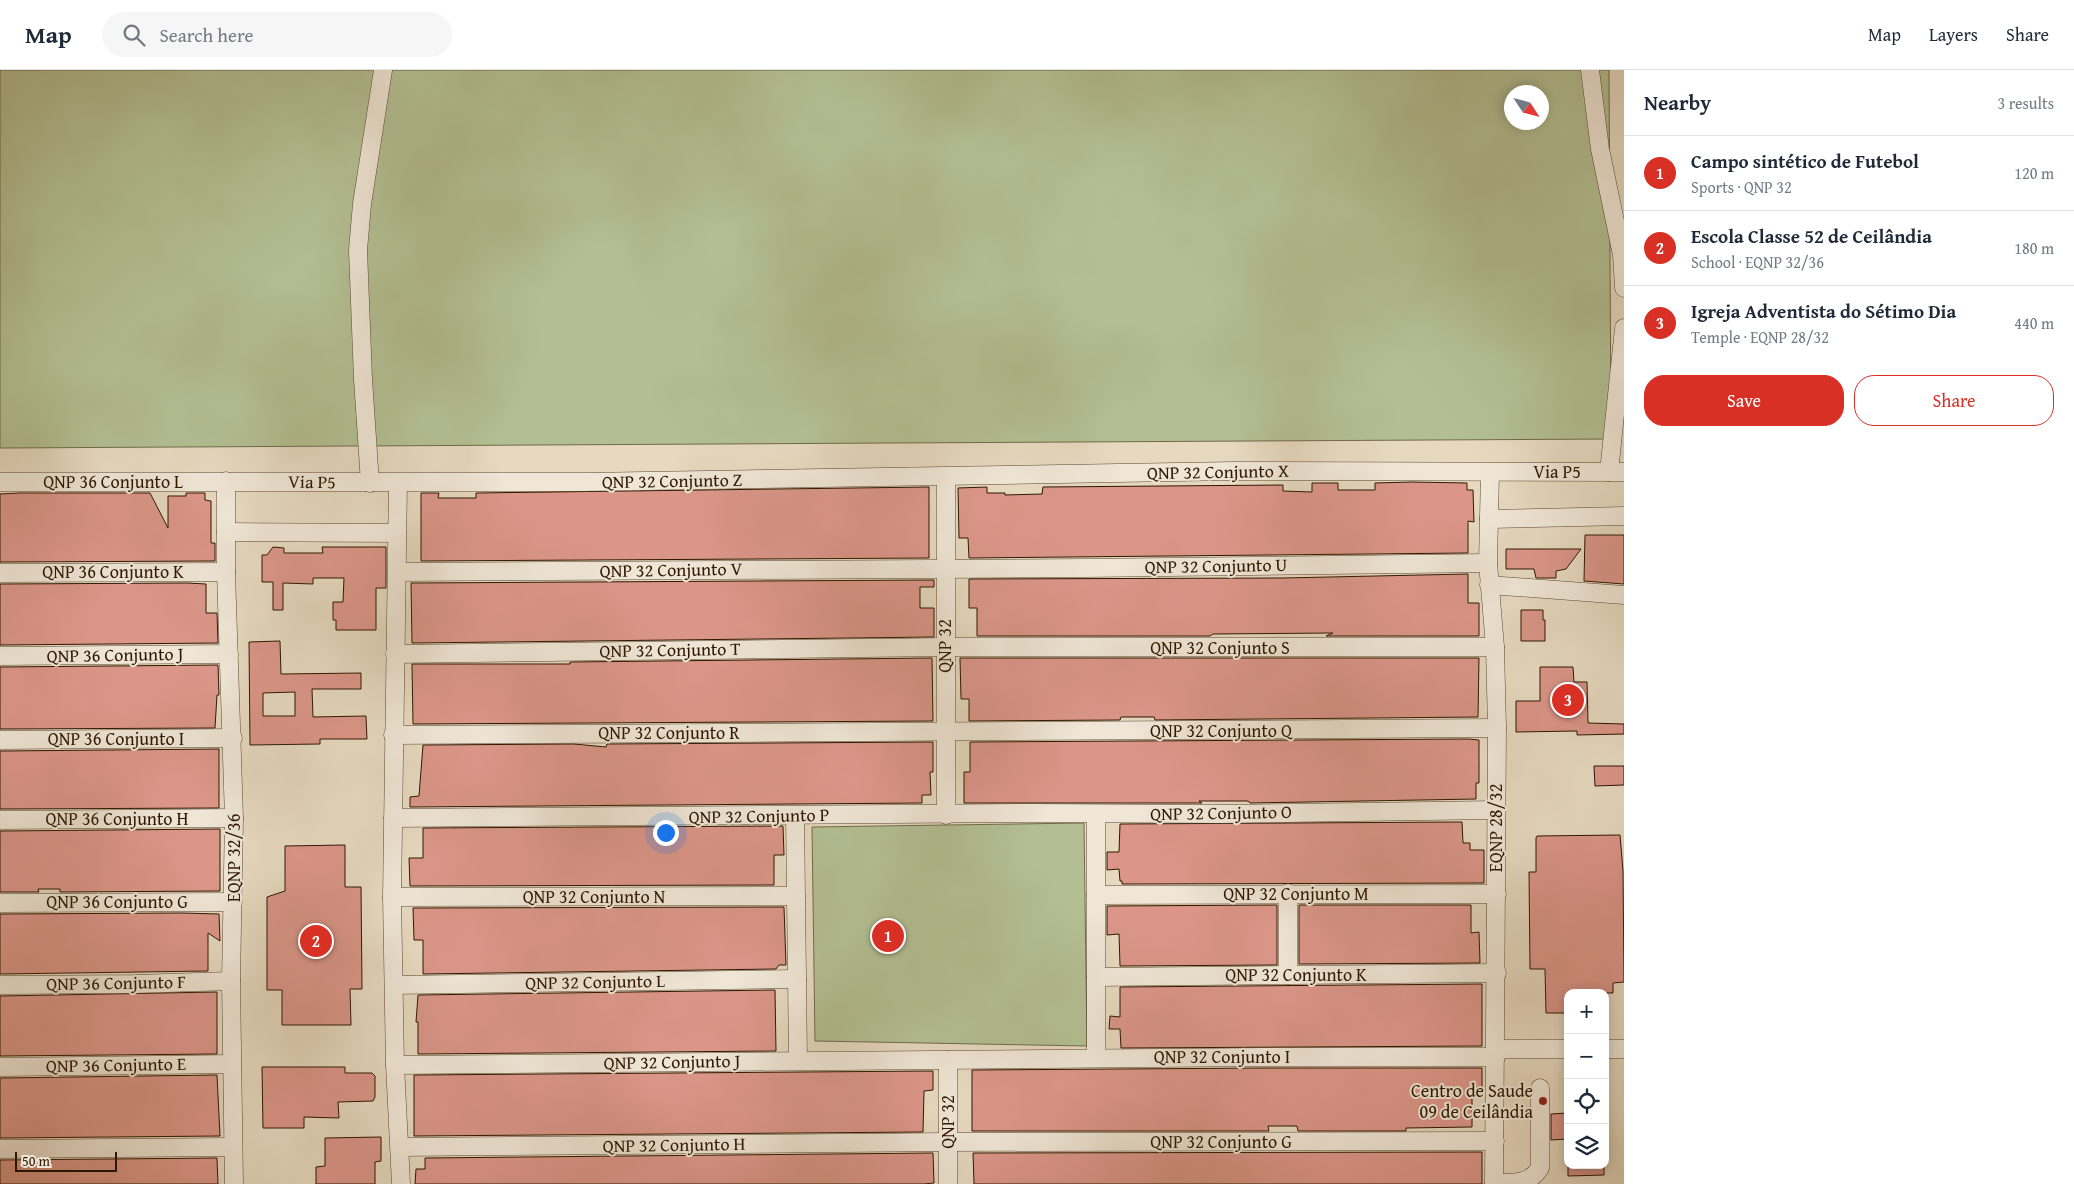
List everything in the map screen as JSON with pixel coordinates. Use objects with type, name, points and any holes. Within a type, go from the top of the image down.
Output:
[{"type":"street","points":[[370,483],[363,379],[358,250],[362,204],[382,70]]},
{"type":"street","points":[[1590,70],[1600,149],[1622,255],[1624,288]]},
{"type":"street","points":[[1617,472],[1624,328]]},
{"type":"street","name":"QNP 32 Conjunto X","points":[[946,477],[1234,471],[1490,472]]},
{"type":"street","name":"Via P5","points":[[1490,472],[1617,472]]},
{"type":"street","name":"EQNP 28/32","points":[[1490,472],[1488,563],[1495,647],[1497,728],[1497,973],[1494,1183]]},
{"type":"street","name":"QNP 32 Conjunto Z","points":[[398,482],[946,477]]},
{"type":"street","name":"QNP 32","points":[[946,477],[944,732],[946,815]]},
{"type":"street","name":"Via P5","points":[[226,481],[398,482]]},
{"type":"street","name":"QNP 36 Conjunto L","points":[[0,482],[226,481]]},
{"type":"street","name":"EQNP 32/36","points":[[226,481],[226,572],[233,738],[234,818],[234,902],[231,980],[234,1184]]},
{"type":"street","points":[[398,482],[394,654],[392,898],[401,1184]]},
{"type":"street","points":[[1488,519],[1624,516]]},
{"type":"street","points":[[226,532],[397,533]]},
{"type":"street","name":"QNP 32 Conjunto U","points":[[945,568],[1488,563]]},
{"type":"street","name":"QNP 32 Conjunto V","points":[[397,572],[945,568]]},
{"type":"street","name":"QNP 36 Conjunto K","points":[[0,573],[226,572]]},
{"type":"street","points":[[1489,585],[1624,595]]},
{"type":"street","name":"QNP 32 Conjunto S","points":[[945,647],[1495,647]]},
{"type":"street","name":"QNP 32 Conjunto T","points":[[394,654],[945,647]]},
{"type":"street","name":"QNP 36 Conjunto J","points":[[0,656],[229,654]]},
{"type":"street","name":"QNP 32 Conjunto Q","points":[[944,732],[1340,731],[1497,728]]},
{"type":"street","name":"QNP 32 Conjunto R","points":[[393,735],[944,732]]},
{"type":"street","name":"QNP 36 Conjunto I","points":[[0,740],[233,738]]},
{"type":"street","name":"QNP 32 Conjunto O","points":[[946,815],[1496,810]]},
{"type":"street","points":[[1096,814],[1096,1058]]},
{"type":"street","points":[[795,815],[798,1060]]},
{"type":"street","name":"QNP 32 Conjunto P","points":[[393,818],[946,815]]},
{"type":"street","name":"QNP 36 Conjunto H","points":[[0,820],[234,818]]},
{"type":"street","points":[[1288,893],[1288,975]]},
{"type":"street","name":"QNP 32 Conjunto M","points":[[1096,895],[1288,893],[1497,894]]},
{"type":"street","name":"QNP 32 Conjunto N","points":[[392,898],[796,896]]},
{"type":"street","name":"QNP 36 Conjunto G","points":[[0,903],[234,902]]},
{"type":"street","name":"QNP 32 Conjunto K","points":[[1096,976],[1497,973]]},
{"type":"street","name":"QNP 32 Conjunto L","points":[[394,985],[797,978]]},
{"type":"street","name":"QNP 36 Conjunto F","points":[[0,985],[135,984],[231,980]]},
{"type":"street","points":[[1609,1049],[1624,1048]]},
{"type":"street","name":"QNP 32 Conjunto I","points":[[948,1060],[1496,1053],[1564,1049]]},
{"type":"street","name":"QNP 32","points":[[948,1060],[948,1184]]},
{"type":"street","name":"QNP 32 Conjunto J","points":[[396,1065],[948,1060]]},
{"type":"street","name":"QNP 36 Conjunto E","points":[[0,1067],[232,1064]]},
{"type":"street","points":[[1494,1183],[1529,1181],[1536,1176],[1540,1168],[1540,1088]]},
{"type":"street","name":"QNP 32 Conjunto G","points":[[948,1142],[1495,1141]]},
{"type":"street","name":"QNP 32 Conjunto H","points":[[400,1147],[948,1142]]},
{"type":"street","points":[[0,1149],[233,1147]]},
{"type":"green space","points":[[0,70],[1609,70],[1611,439],[0,448]]},
{"type":"green space","points":[[1084,823],[1087,1046],[815,1041],[812,827]]},
{"type":"building","points":[[1312,483],[1338,483],[1338,490],[1375,490],[1375,483],[1467,483],[1467,490],[1473,490],[1474,522],[1468,521],[1468,553],[969,558],[968,538],[959,538],[958,488],[987,487],[987,493],[1005,493],[1005,495],[1042,494],[1043,487],[1283,485],[1283,491],[1312,492]]},
{"type":"building","points":[[929,487],[929,558],[421,561],[421,493],[439,493],[438,498],[476,498],[476,493]]},
{"type":"building","points":[[150,493],[168,528],[168,496],[186,496],[186,493],[205,493],[205,500],[211,501],[211,543],[215,543],[215,561],[0,562],[0,494]]},
{"type":"building","points":[[1585,535],[1624,535],[1624,584],[1584,581]]},
{"type":"building","points":[[273,547],[284,548],[284,553],[323,553],[322,547],[386,547],[386,588],[376,588],[376,630],[336,630],[336,620],[333,620],[333,602],[343,602],[344,578],[313,578],[313,584],[283,583],[283,610],[273,610],[273,582],[262,582],[262,555],[267,555]]},
{"type":"building","points":[[1506,549],[1581,549],[1566,569],[1556,571],[1556,578],[1536,578],[1534,569],[1506,569]]},
{"type":"building","points":[[1468,574],[1468,603],[1479,603],[1479,636],[1326,636],[1333,633],[1213,634],[1210,636],[977,636],[977,608],[969,608],[969,579],[1283,578]]},
{"type":"building","points":[[934,580],[934,587],[920,587],[920,608],[934,608],[934,637],[412,643],[411,583]]},
{"type":"building","points":[[0,584],[206,584],[206,613],[217,613],[218,643],[0,645]]},
{"type":"building","points":[[1521,610],[1543,610],[1545,641],[1521,641]]},
{"type":"building","points":[[280,641],[281,674],[361,673],[361,689],[312,689],[313,717],[366,716],[367,739],[320,739],[320,744],[250,745],[249,642]],"holes":[[[295,692],[295,716],[263,716],[263,693]]]},
{"type":"building","points":[[932,658],[933,721],[413,724],[412,664],[570,664],[570,662]]},
{"type":"building","points":[[960,658],[1479,658],[1478,717],[1155,720],[1154,717],[1121,717],[1120,720],[969,721],[969,699],[961,699]]},
{"type":"building","points":[[218,665],[219,695],[217,695],[215,728],[0,729],[0,667]]},
{"type":"building","points":[[1540,667],[1573,667],[1574,682],[1587,682],[1588,723],[1624,724],[1624,734],[1577,735],[1577,731],[1516,732],[1516,701],[1540,701]]},
{"type":"building","points":[[1479,740],[1479,783],[1476,783],[1476,799],[1250,803],[1248,801],[1199,801],[1202,803],[964,803],[964,772],[970,772],[970,742]]},
{"type":"building","points":[[933,742],[933,772],[930,772],[931,795],[922,795],[922,803],[410,807],[410,797],[419,796],[423,745],[574,744],[606,747],[607,744]]},
{"type":"building","points":[[219,749],[219,808],[0,809],[0,751]]},
{"type":"building","points":[[1594,766],[1624,766],[1624,785],[1595,786]]},
{"type":"building","points":[[1462,822],[1463,843],[1470,843],[1470,850],[1484,850],[1484,883],[1122,884],[1119,869],[1107,870],[1107,852],[1119,852],[1120,824]]},
{"type":"building","points":[[783,826],[784,855],[774,855],[774,885],[410,886],[409,858],[423,858],[423,828]]},
{"type":"building","points":[[220,829],[220,891],[60,892],[60,889],[38,889],[39,892],[0,892],[0,831]]},
{"type":"building","points":[[1620,835],[1623,871],[1624,982],[1613,983],[1613,993],[1609,993],[1609,989],[1564,989],[1564,1013],[1546,1013],[1545,969],[1530,969],[1529,872],[1536,872],[1537,836]]},
{"type":"building","points":[[345,845],[345,887],[361,887],[362,989],[350,989],[351,1025],[282,1025],[282,990],[267,990],[267,897],[285,891],[285,846]]},
{"type":"building","points":[[1277,905],[1277,965],[1120,966],[1119,934],[1107,935],[1107,906]]},
{"type":"building","points":[[1299,905],[1471,905],[1471,933],[1479,932],[1480,963],[1299,964]]},
{"type":"building","points":[[784,907],[786,965],[779,965],[776,969],[423,974],[423,940],[414,940],[413,908]]},
{"type":"building","points":[[0,914],[219,914],[220,941],[208,933],[208,971],[0,974]]},
{"type":"building","points":[[1482,984],[1482,1046],[1121,1048],[1120,1029],[1109,1029],[1110,1016],[1120,1017],[1120,987]]},
{"type":"building","points":[[775,990],[776,1051],[418,1054],[418,1022],[416,1022],[418,995]]},
{"type":"building","points":[[217,992],[217,1054],[0,1056],[0,996]]},
{"type":"building","points":[[262,1067],[345,1067],[345,1073],[372,1073],[375,1076],[375,1097],[373,1101],[338,1102],[339,1118],[304,1117],[304,1128],[263,1128]]},
{"type":"building","points":[[1482,1068],[1482,1096],[1472,1096],[1472,1127],[1406,1128],[1406,1131],[1298,1131],[1297,1126],[1268,1126],[1269,1131],[972,1131],[972,1070]]},
{"type":"building","points":[[933,1071],[933,1090],[924,1091],[923,1132],[414,1136],[414,1075]]},
{"type":"building","points":[[217,1075],[220,1136],[0,1138],[0,1078]]},
{"type":"building","points":[[1564,1113],[1564,1139],[1551,1140],[1551,1114]]},
{"type":"building","points":[[381,1137],[381,1161],[375,1162],[375,1184],[316,1184],[316,1167],[325,1166],[325,1138]]},
{"type":"building","points":[[1482,1152],[1482,1184],[974,1184],[973,1153]]},
{"type":"building","points":[[933,1153],[934,1183],[924,1184],[415,1184],[416,1169],[425,1169],[425,1158]]},
{"type":"building","points":[[217,1158],[218,1184],[0,1184],[0,1160]]},
{"type":"building","points":[[1568,1169],[1604,1169],[1604,1175],[1568,1176]]},
{"type":"place","name":"Igreja Adventista do Sétimo Dia","points":[[1568,700]]},
{"type":"place","name":"Campo sintético de Futebol","points":[[888,936]]},
{"type":"place","name":"Escola Classe 52 de Ceilândia","points":[[316,941]]},
{"type":"place","name":"Centro de Saude 09 de Ceilândia","points":[[1543,1101]]}]
